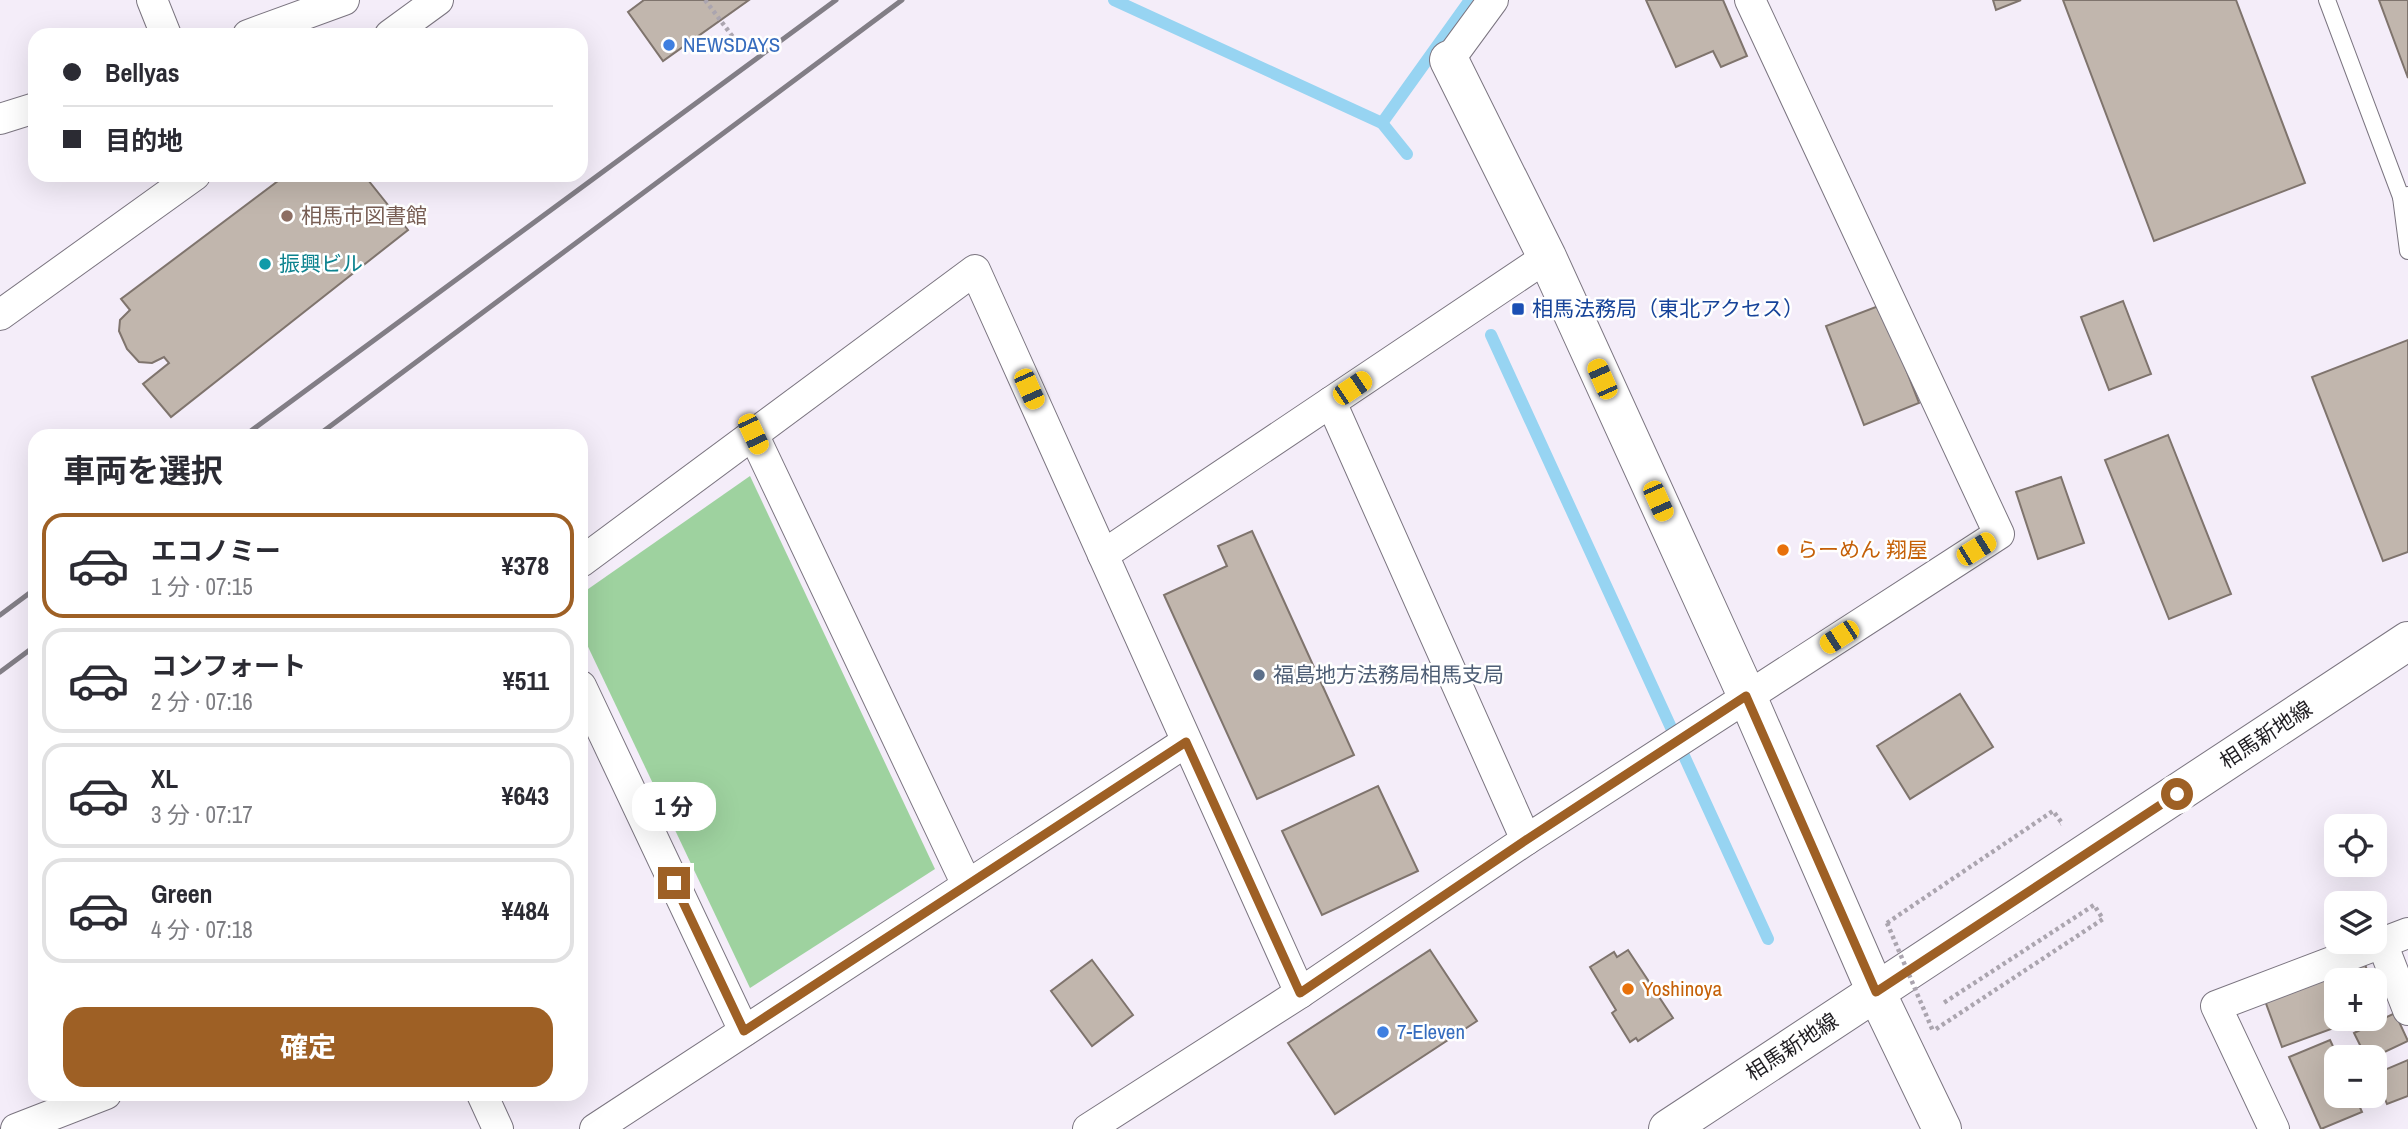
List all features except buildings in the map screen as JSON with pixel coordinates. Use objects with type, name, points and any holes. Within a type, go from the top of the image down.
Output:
[{"type":"street","points":[[152,0],[163,28]]},
{"type":"street","points":[[267,28],[344,0]]},
{"type":"street","points":[[400,28],[438,0]]},
{"type":"street","points":[[1493,0],[1449,60],[1547,257],[1746,696],[1876,992],[1942,1129]]},
{"type":"street","points":[[1088,1129],[1300,993],[1746,696],[2000,534],[1750,0]]},
{"type":"street","points":[[1,116],[28,110]]},
{"type":"street","points":[[0,315],[185,182]]},
{"type":"street","points":[[1104,555],[1547,257]]},
{"type":"street","points":[[588,557],[975,270],[1300,993]]},
{"type":"street","points":[[1331,402],[1526,840]]},
{"type":"street","points":[[753,434],[967,885]]},
{"type":"street","name":"相馬新地線","points":[[1668,1129],[2408,641]]},
{"type":"street","points":[[588,702],[744,1031]]},
{"type":"street","points":[[594,1129],[1186,742]]},
{"type":"street","points":[[2274,1129],[2216,1006],[2395,938],[2408,1010]]},
{"type":"street","points":[[16,1129],[88,1101]]},
{"type":"street","points":[[485,1101],[498,1129]]},
{"type":"lane","points":[[2327,0],[2405,196],[2408,251]]},
{"type":"path","points":[[705,0],[733,37]]},
{"type":"path","points":[[1942,1003],[2094,905],[2103,919],[1933,1031],[1887,923],[2053,811],[2062,823],[2050,830]]},
{"type":"green space","points":[[750,476],[935,869],[750,988],[588,647],[588,589]]},
{"type":"waterway","points":[[1114,0],[1382,123],[1407,154]]},
{"type":"waterway","points":[[1382,123],[1470,0]]},
{"type":"waterway","points":[[1491,335],[1768,939]]},
{"type":"railway","points":[[254,429],[836,0]]},
{"type":"railway","points":[[326,429],[902,0]]},
{"type":"railway","points":[[0,615],[28,594]]},
{"type":"railway","points":[[0,672],[28,651]]},
{"type":"place","name":"NEWSDAYS","points":[[669,45]]},
{"type":"place","name":"相馬市図書館","points":[[287,216]]},
{"type":"place","name":"振興ビル","points":[[265,264]]},
{"type":"place","name":"相馬法務局（東北アクセス）","points":[[1518,309]]},
{"type":"place","name":"らーめん 翔屋","points":[[1783,550]]},
{"type":"place","name":"福島地方法務局相馬支局","points":[[1259,675]]},
{"type":"place","name":"Yoshinoya","points":[[1628,989]]},
{"type":"place","name":"7-Eleven","points":[[1383,1032]]},
{"type":"route","points":[[674,883],[744,1031],[1186,742],[1300,993],[1746,696],[1876,992],[2177,794]]}]
